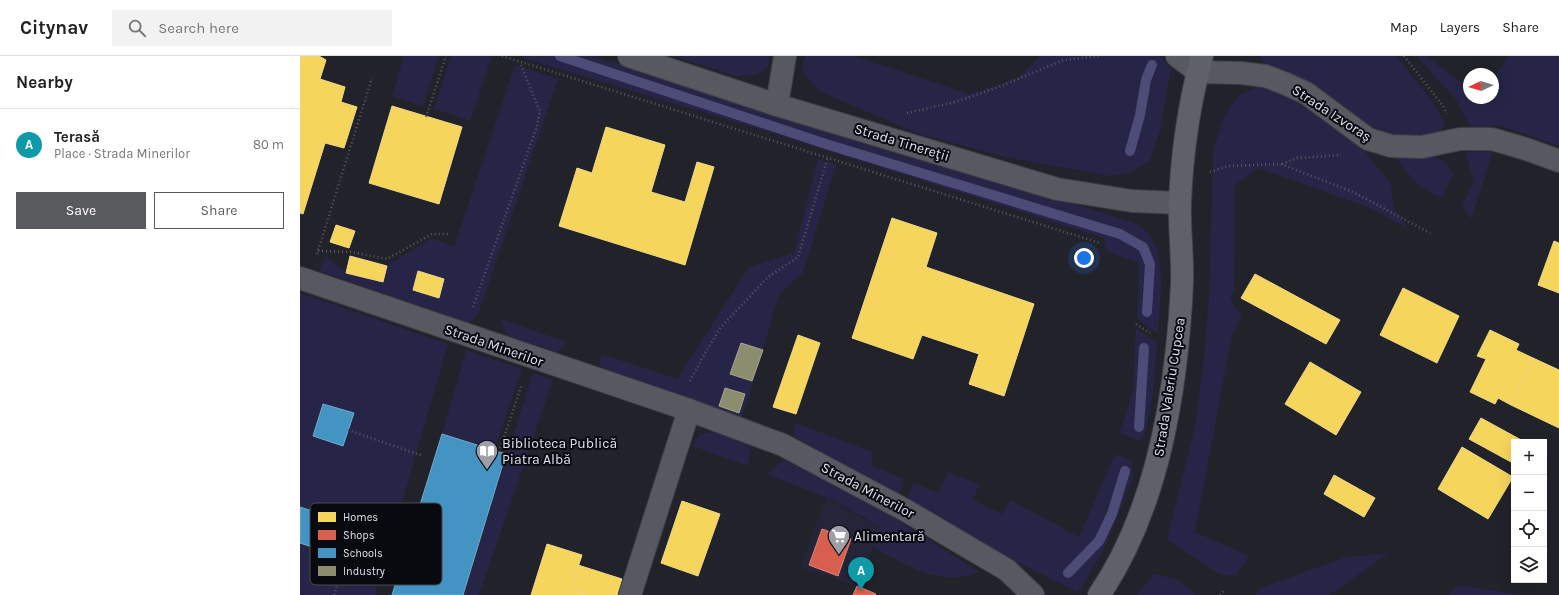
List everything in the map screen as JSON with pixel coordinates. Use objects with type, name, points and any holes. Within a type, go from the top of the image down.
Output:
[{"type":"main road","name":"Strada Valeriu Cupcea","points":[[1099,595],[1112,576],[1144,506],[1164,436],[1178,339],[1182,282],[1181,192],[1186,129],[1200,64]]},
{"type":"street","name":"Strada Tinereţii","points":[[629,56],[777,105],[1057,189],[1132,201],[1181,192]]},
{"type":"street","points":[[777,105],[785,56]]},
{"type":"street","points":[[1177,56],[1200,64]]},
{"type":"street","name":"Strada Izvoraş","points":[[1200,64],[1241,73],[1264,76],[1284,83],[1306,93],[1368,139],[1391,146],[1422,146],[1460,139],[1492,139],[1559,161]]},
{"type":"street","name":"Strada Minerilor","points":[[304,280],[683,408],[783,445],[905,510],[1007,570],[1033,595]]},
{"type":"street","points":[[630,595],[683,408]]},
{"type":"path","points":[[426,117],[446,56]]},
{"type":"path","points":[[502,56],[1100,242]]},
{"type":"path","points":[[1064,60],[1067,56]]},
{"type":"path","points":[[905,114],[954,102],[996,88],[1064,60],[1101,56]]},
{"type":"path","points":[[1404,56],[1443,106],[1460,139]]},
{"type":"path","points":[[463,334],[536,129],[540,112],[519,61]]},
{"type":"path","points":[[304,280],[318,251],[372,78]]},
{"type":"path","points":[[1181,192],[1229,166],[1281,164],[1297,158],[1348,155]]},
{"type":"path","points":[[683,408],[704,353],[721,327],[768,277],[798,257],[828,157]]},
{"type":"path","points":[[1281,164],[1353,192],[1430,233]]},
{"type":"path","points":[[318,251],[351,252],[387,259],[432,234],[448,234]]},
{"type":"path","points":[[499,452],[532,358]]},
{"type":"path","points":[[348,430],[422,456]]},
{"type":"path","points":[[334,595],[337,585]]},
{"type":"path","points":[[1220,595],[1224,591]]},
{"type":"shaded area","points":[[404,56],[439,56],[423,106],[392,96]]},
{"type":"shaded area","points":[[451,56],[486,56],[491,58],[470,121],[434,109]]},
{"type":"shaded area","points":[[524,56],[593,56],[993,177],[1134,223],[1149,234],[1155,244],[1159,256],[1161,296],[1158,334],[1137,319],[1139,263],[1106,251],[1104,238],[769,132],[523,58]]},
{"type":"shaded area","points":[[672,56],[770,56],[768,67],[755,75],[736,76]]},
{"type":"shaded area","points":[[805,56],[854,56],[969,94],[1018,78],[1040,56],[1160,56],[1171,69],[1160,130],[1150,160],[1131,172],[1110,176],[1005,157],[917,133],[821,92],[806,76],[802,66]]},
{"type":"shaded area","points":[[1260,56],[1396,56],[1433,102],[1445,124],[1439,134],[1397,140],[1361,122],[1322,94],[1264,63]]},
{"type":"shaded area","points":[[1416,56],[1426,56],[1463,84],[1463,104],[1499,104],[1499,70],[1509,56],[1559,56],[1559,146],[1500,125],[1472,129],[1455,98]]},
{"type":"shaded area","points":[[515,65],[558,79],[479,312],[469,323],[319,271],[326,256],[346,273],[383,282],[387,266],[432,238],[454,247]]},
{"type":"shaded area","points":[[1260,85],[1282,92],[1359,144],[1391,184],[1394,208],[1407,228],[1375,210],[1259,168],[1235,185],[1234,291],[1230,296],[1236,310],[1242,314],[1232,335],[1195,532],[1249,556],[1236,575],[1221,575],[1167,540],[1194,432],[1203,368],[1209,298],[1213,150],[1224,117],[1238,96]]},
{"type":"shaded area","points":[[1483,150],[1493,151],[1471,219],[1462,206],[1474,182],[1465,153]]},
{"type":"shaded area","points":[[1394,155],[1434,157],[1445,162],[1453,174],[1443,197],[1435,195],[1421,187],[1409,175]]},
{"type":"shaded area","points":[[818,159],[836,164],[803,273],[779,294],[747,404],[741,418],[599,367],[601,354],[677,379],[749,267],[794,253]]},
{"type":"shaded area","points":[[300,293],[448,344],[402,503],[310,503],[310,585],[378,585],[375,594],[378,595],[300,595]]},
{"type":"shaded area","points":[[501,319],[567,342],[557,352],[506,335]]},
{"type":"shaded area","points":[[1136,328],[1157,343],[1151,406],[1141,442],[1120,433],[1133,390]]},
{"type":"shaded area","points":[[466,350],[522,369],[494,450],[442,434]]},
{"type":"shaded area","points":[[533,373],[553,380],[479,595],[463,595]]},
{"type":"shaded area","points":[[794,422],[872,452],[872,466],[904,479],[899,496],[793,436]]},
{"type":"shaded area","points":[[712,432],[728,435],[751,447],[748,466],[693,446],[699,435]]},
{"type":"shaded area","points":[[1115,454],[1132,461],[1133,478],[1103,551],[1078,592],[1019,563],[907,500],[913,483],[939,493],[948,472],[979,484],[973,500],[1002,514],[1011,500],[1079,537]]},
{"type":"shaded area","points":[[785,459],[880,509],[979,572],[965,577],[952,578],[938,576],[911,567],[873,547],[881,527],[834,501],[767,474]]},
{"type":"shaded area","points":[[826,498],[881,528],[857,586],[800,568]]},
{"type":"shaded area","points":[[1389,553],[1330,595],[1256,595],[1258,589],[1346,557]]},
{"type":"shaded area","points":[[1154,574],[1179,580],[1196,595],[1137,595]]},
{"type":"shaded area","points":[[1458,585],[1521,595],[1450,595]]},
{"type":"building: Homes","points":[[300,56],[319,56],[326,60],[320,79],[345,87],[341,102],[357,107],[344,148],[325,143],[303,214],[300,213]]},
{"type":"building: Homes","points":[[392,106],[462,127],[439,204],[369,183]]},
{"type":"building: Homes","points":[[606,127],[665,145],[651,192],[685,202],[697,162],[714,167],[685,265],[559,226],[577,168],[592,173]]},
{"type":"building: Homes","points":[[892,218],[937,233],[926,267],[1034,304],[1004,396],[969,384],[979,354],[922,335],[913,359],[852,338]]},
{"type":"building: Homes","points":[[336,225],[355,231],[349,248],[330,242]]},
{"type":"building: Homes","points":[[1554,241],[1559,243],[1559,293],[1538,285]]},
{"type":"building: Homes","points":[[350,256],[387,266],[383,282],[346,273]]},
{"type":"building: Homes","points":[[418,271],[444,279],[439,298],[413,290]]},
{"type":"building: Homes","points":[[1255,274],[1340,320],[1326,344],[1241,298]]},
{"type":"building: Homes","points":[[1403,288],[1459,316],[1437,363],[1380,335]]},
{"type":"building: Homes","points":[[1490,330],[1519,344],[1516,350],[1533,358],[1511,405],[1498,398],[1495,404],[1470,392],[1486,359],[1477,356]]},
{"type":"building: Homes","points":[[798,335],[820,343],[796,414],[773,407]]},
{"type":"building: Homes","points":[[1533,358],[1559,370],[1559,428],[1511,405]]},
{"type":"building: Homes","points":[[1310,362],[1361,392],[1336,435],[1285,404]]},
{"type":"building: Homes","points":[[1481,418],[1519,439],[1511,439],[1511,462],[1469,439]]},
{"type":"building: Homes","points":[[1462,447],[1511,476],[1511,480],[1488,519],[1438,489]]},
{"type":"building: Homes","points":[[1334,475],[1375,498],[1364,517],[1324,494]]},
{"type":"building: Homes","points":[[682,501],[720,514],[698,576],[661,563]]},
{"type":"building: Homes","points":[[547,544],[582,555],[571,589],[590,595],[531,595]]},
{"type":"building: Homes","points":[[578,565],[622,579],[617,595],[590,595],[571,589]]},
{"type":"building: Shops","points":[[822,529],[851,539],[838,576],[809,565]]},
{"type":"building: Shops","points":[[857,586],[876,594],[853,595]]},
{"type":"building: Schools","points":[[323,404],[354,413],[343,446],[313,436]]},
{"type":"building: Schools","points":[[442,434],[506,454],[463,595],[392,595],[395,585],[442,585],[442,503],[421,503]]},
{"type":"building: Schools","points":[[300,507],[310,510],[310,546],[300,543]]},
{"type":"building: Industry","points":[[741,343],[763,350],[752,381],[730,374]]},
{"type":"building: Industry","points":[[725,388],[745,394],[739,413],[719,406]]},
{"type":"waterway","points":[[560,56],[826,144],[1120,234],[1143,247],[1150,264],[1147,312]]},
{"type":"waterway","points":[[1130,151],[1140,115],[1146,80],[1152,65]]},
{"type":"waterway","points":[[1139,427],[1144,348]]},
{"type":"waterway","points":[[1068,573],[1099,541],[1112,514],[1125,471]]},
{"type":"place","name":"Biblioteca Publică Piatra Albă","points":[[487,470]]},
{"type":"place","name":"Alimentară","points":[[839,556]]},
{"type":"place","name":"Terasă","points":[[861,590]]}]
